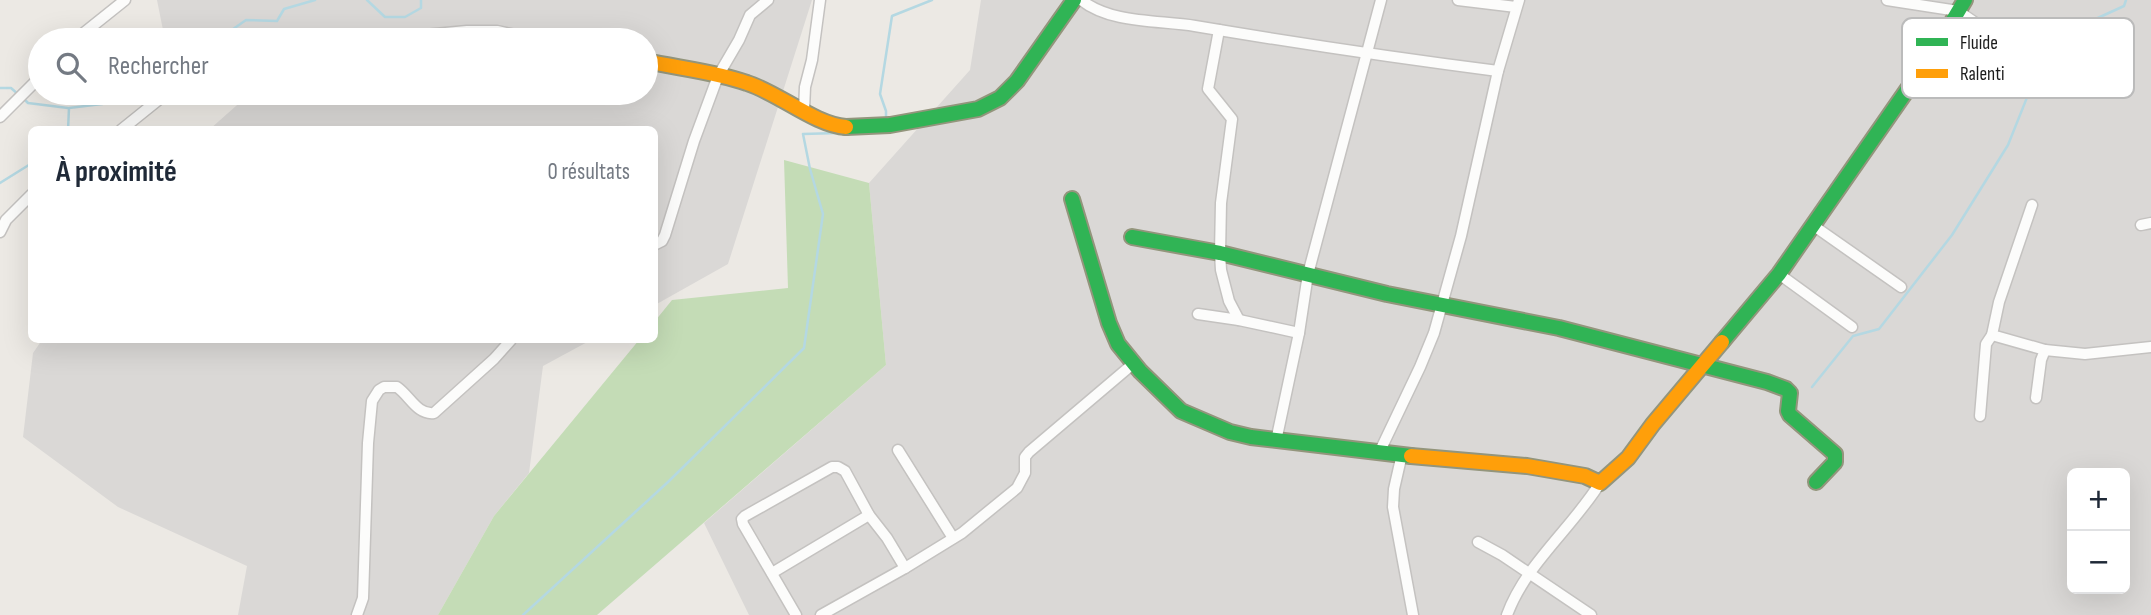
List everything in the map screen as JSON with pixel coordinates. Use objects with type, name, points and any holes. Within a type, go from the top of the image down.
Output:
[{"type":"street","points":[[90,28],[125,0]]},
{"type":"street","points":[[658,243],[662,241],[668,228],[694,141],[718,76],[750,15],[768,0]]},
{"type":"street","points":[[804,110],[803,98],[812,60],[820,0]]},
{"type":"street","points":[[658,64],[746,82],[817,119],[843,127],[884,126],[978,109],[1000,97],[1017,81],[1074,0]]},
{"type":"street","points":[[1082,0],[1092,8],[1108,14],[1365,55],[1498,71]]},
{"type":"street","points":[[1276,442],[1299,333],[1308,274],[1381,0]]},
{"type":"street","points":[[1379,453],[1420,366],[1441,305],[1461,236],[1498,71],[1518,4],[1458,0]]},
{"type":"street","points":[[1887,0],[1961,6],[1975,18]]},
{"type":"street","points":[[1219,30],[1208,89],[1230,115],[1232,124],[1221,203],[1220,253],[1229,301],[1239,320]]},
{"type":"street","points":[[0,117],[28,90]]},
{"type":"street","points":[[1507,615],[1514,596],[1529,574],[1585,507],[1601,483],[1628,458],[1653,424],[1779,274],[1902,98]]},
{"type":"street","points":[[126,126],[152,105]]},
{"type":"street","points":[[0,232],[6,220],[28,198]]},
{"type":"street","points":[[1072,199],[1109,323],[1118,344],[1181,411],[1230,432],[1276,442],[1527,466],[1585,476],[1601,483]]},
{"type":"street","points":[[1980,416],[1986,344],[1992,335],[1999,302],[2032,205]]},
{"type":"street","points":[[1814,226],[1901,287]]},
{"type":"street","points":[[1132,237],[1220,253],[1388,294],[1559,328],[1767,382],[1790,393],[1790,415],[1835,454],[1836,458],[1816,482]]},
{"type":"street","points":[[1779,274],[1852,327]]},
{"type":"street","points":[[1198,314],[1299,333]]},
{"type":"street","points":[[1992,335],[2045,349],[2085,354],[2151,347]]},
{"type":"street","points":[[357,615],[363,598],[368,443],[372,401],[375,395],[384,387],[397,387],[421,410],[434,413],[508,343]]},
{"type":"street","points":[[2036,398],[2045,349]]},
{"type":"street","points":[[821,615],[953,538],[1017,488],[1026,473],[1025,457],[1134,363]]},
{"type":"street","points":[[898,450],[953,538]]},
{"type":"street","points":[[1402,454],[1393,507],[1413,615]]},
{"type":"street","points":[[796,615],[742,519],[835,467],[845,471],[869,515],[905,568]]},
{"type":"street","points":[[772,573],[869,515]]},
{"type":"street","points":[[1478,542],[1591,615]]},
{"type":"shaded area","points":[[157,0],[812,0],[728,264],[658,303],[658,126],[213,126],[237,105],[658,105],[658,28],[163,28]]},
{"type":"shaded area","points":[[981,0],[2151,0],[2151,615],[749,615],[704,523],[886,365],[869,183],[970,70]]},
{"type":"shaded area","points":[[40,343],[585,343],[543,366],[529,473],[494,516],[438,615],[238,615],[247,566],[118,507],[23,437],[33,353]]},
{"type":"green space","points":[[784,160],[869,183],[886,365],[597,615],[438,615],[494,516],[637,343],[658,343],[658,317],[672,300],[788,288]]},
{"type":"waterway","points":[[235,28],[246,20],[277,21],[284,9],[315,0]]},
{"type":"waterway","points":[[367,0],[385,17],[405,17],[421,8],[421,0]]},
{"type":"waterway","points":[[886,120],[880,94],[892,16],[932,0]]},
{"type":"waterway","points":[[2098,18],[2124,6],[2126,0]]},
{"type":"waterway","points":[[0,88],[11,88],[19,95]]},
{"type":"waterway","points":[[1812,387],[1853,336],[1879,329],[1952,235],[2008,145],[2027,98]]},
{"type":"waterway","points":[[24,99],[28,103]]},
{"type":"waterway","points":[[44,105],[68,108]]},
{"type":"waterway","points":[[68,126],[69,108],[94,105]]},
{"type":"waterway","points":[[523,615],[668,482],[804,348],[823,214],[803,134],[838,133]]},
{"type":"waterway","points":[[0,183],[28,166]]},
{"type":"traffic: fast","points":[[846,127],[890,125],[978,109],[1000,98],[1017,81],[1074,0]]},
{"type":"traffic: fast","points":[[1954,18],[1965,0]]},
{"type":"traffic: fast","points":[[1722,342],[1779,274],[1902,97]]},
{"type":"traffic: fast","points":[[1072,199],[1109,323],[1118,344],[1140,371],[1181,411],[1230,432],[1251,437],[1411,456]]},
{"type":"traffic: fast","points":[[1132,237],[1220,253],[1387,294],[1559,328],[1767,382],[1790,393],[1790,415],[1835,454],[1835,462],[1816,482]]},
{"type":"traffic: slow","points":[[658,63],[747,83],[822,121],[846,127]]},
{"type":"traffic: slow","points":[[1411,456],[1527,466],[1585,476],[1600,483],[1628,458],[1722,342]]}]
